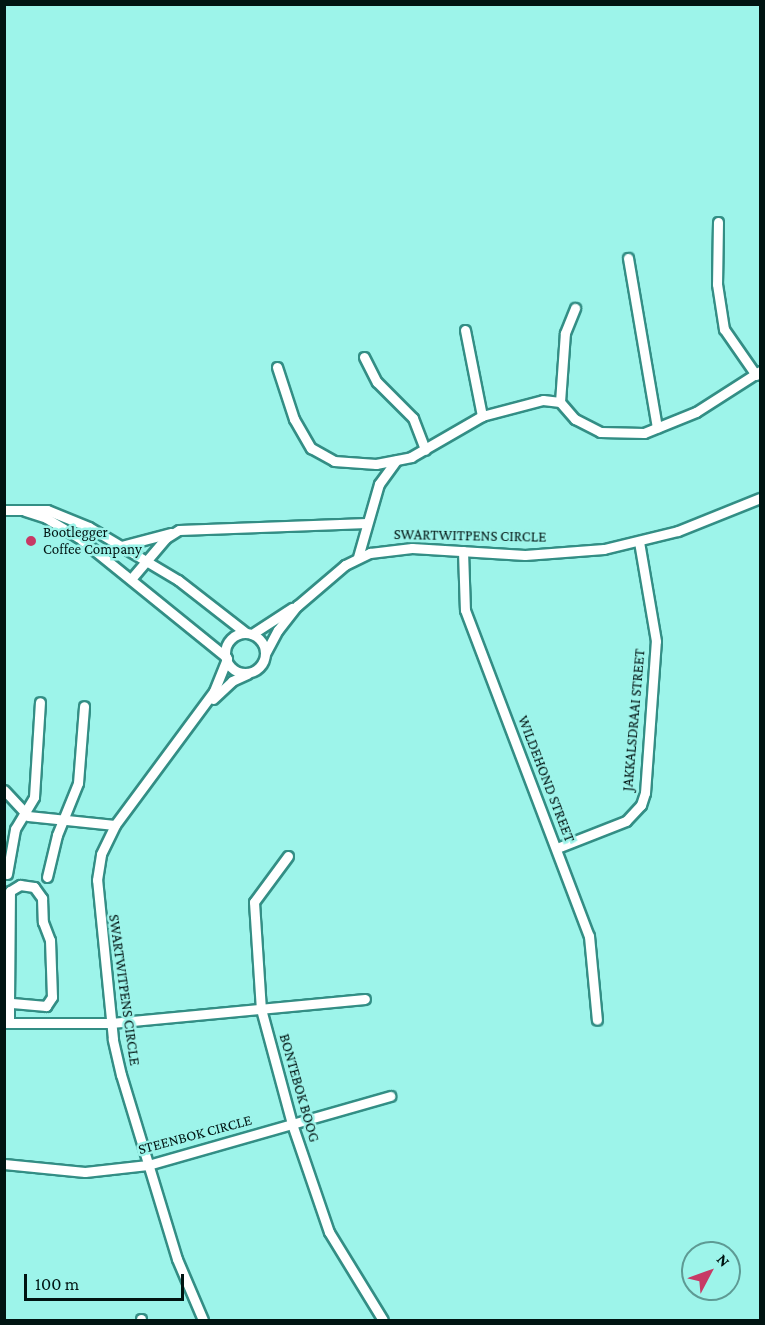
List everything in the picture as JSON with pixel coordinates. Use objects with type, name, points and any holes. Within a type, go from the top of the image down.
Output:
[{"type":"street","points":[[277,368],[294,419],[310,448],[320,456],[353,463],[396,461],[425,450],[482,416],[543,400],[560,402],[575,419],[600,432],[644,433],[696,412],[758,373],[723,329],[717,284],[718,222]]},
{"type":"street","points":[[628,258],[657,428]]},
{"type":"street","points":[[560,402],[565,333],[575,308]]},
{"type":"street","points":[[465,330],[482,416]]},
{"type":"street","points":[[364,357],[377,382],[413,418],[425,450]]},
{"type":"street","points":[[358,557],[379,484],[396,461]]},
{"type":"street","name":"SWARTWITPENS CIRCLE","points":[[249,634],[297,606],[358,557],[396,548],[543,554],[639,542],[699,524],[760,498]]},
{"type":"street","points":[[4,510],[35,508],[65,516],[146,560],[262,642],[265,654],[261,665],[250,672],[239,672],[226,658],[131,579],[59,525],[20,509]]},
{"type":"street","points":[[121,546],[179,530],[367,524]]},
{"type":"street","points":[[131,579],[146,560],[179,530]]},
{"type":"street","name":"JAKKALSDRAAI STREET","points":[[556,848],[626,821],[641,805],[645,793],[656,641],[639,542]]},
{"type":"street","name":"WILDEHOND STREET","points":[[463,551],[465,610],[589,936],[597,1020]]},
{"type":"street","name":"SWARTWITPENS CIRCLE","points":[[265,654],[273,637],[297,606]]},
{"type":"street","points":[[226,658],[229,642],[249,634]]},
{"type":"street","name":"SWARTWITPENS CIRCLE","points":[[203,1320],[183,1276],[121,1075],[111,1023],[96,880],[101,854],[115,825],[214,691],[226,658]]},
{"type":"street","name":"SWARTWITPENS CIRCLE","points":[[197,716],[228,684],[250,672]]},
{"type":"street","points":[[7,874],[15,829],[34,797],[40,702]]},
{"type":"street","points":[[47,878],[64,820],[78,783],[84,706]]},
{"type":"street","points":[[4,790],[25,813],[115,825]]},
{"type":"street","name":"BONTEBOK BOOG","points":[[288,856],[254,903],[261,1009],[292,1124],[335,1247],[383,1320]]},
{"type":"street","points":[[9,1003],[46,1006],[52,997],[50,940],[43,922],[42,898],[34,887],[20,885],[10,891],[7,1023],[111,1023],[365,999]]},
{"type":"street","name":"STEENBOK CIRCLE","points":[[4,1164],[85,1172],[148,1165],[390,1095]]},
{"type":"place","name":"Bootlegger Coffee Company","points":[[31,541]]}]
